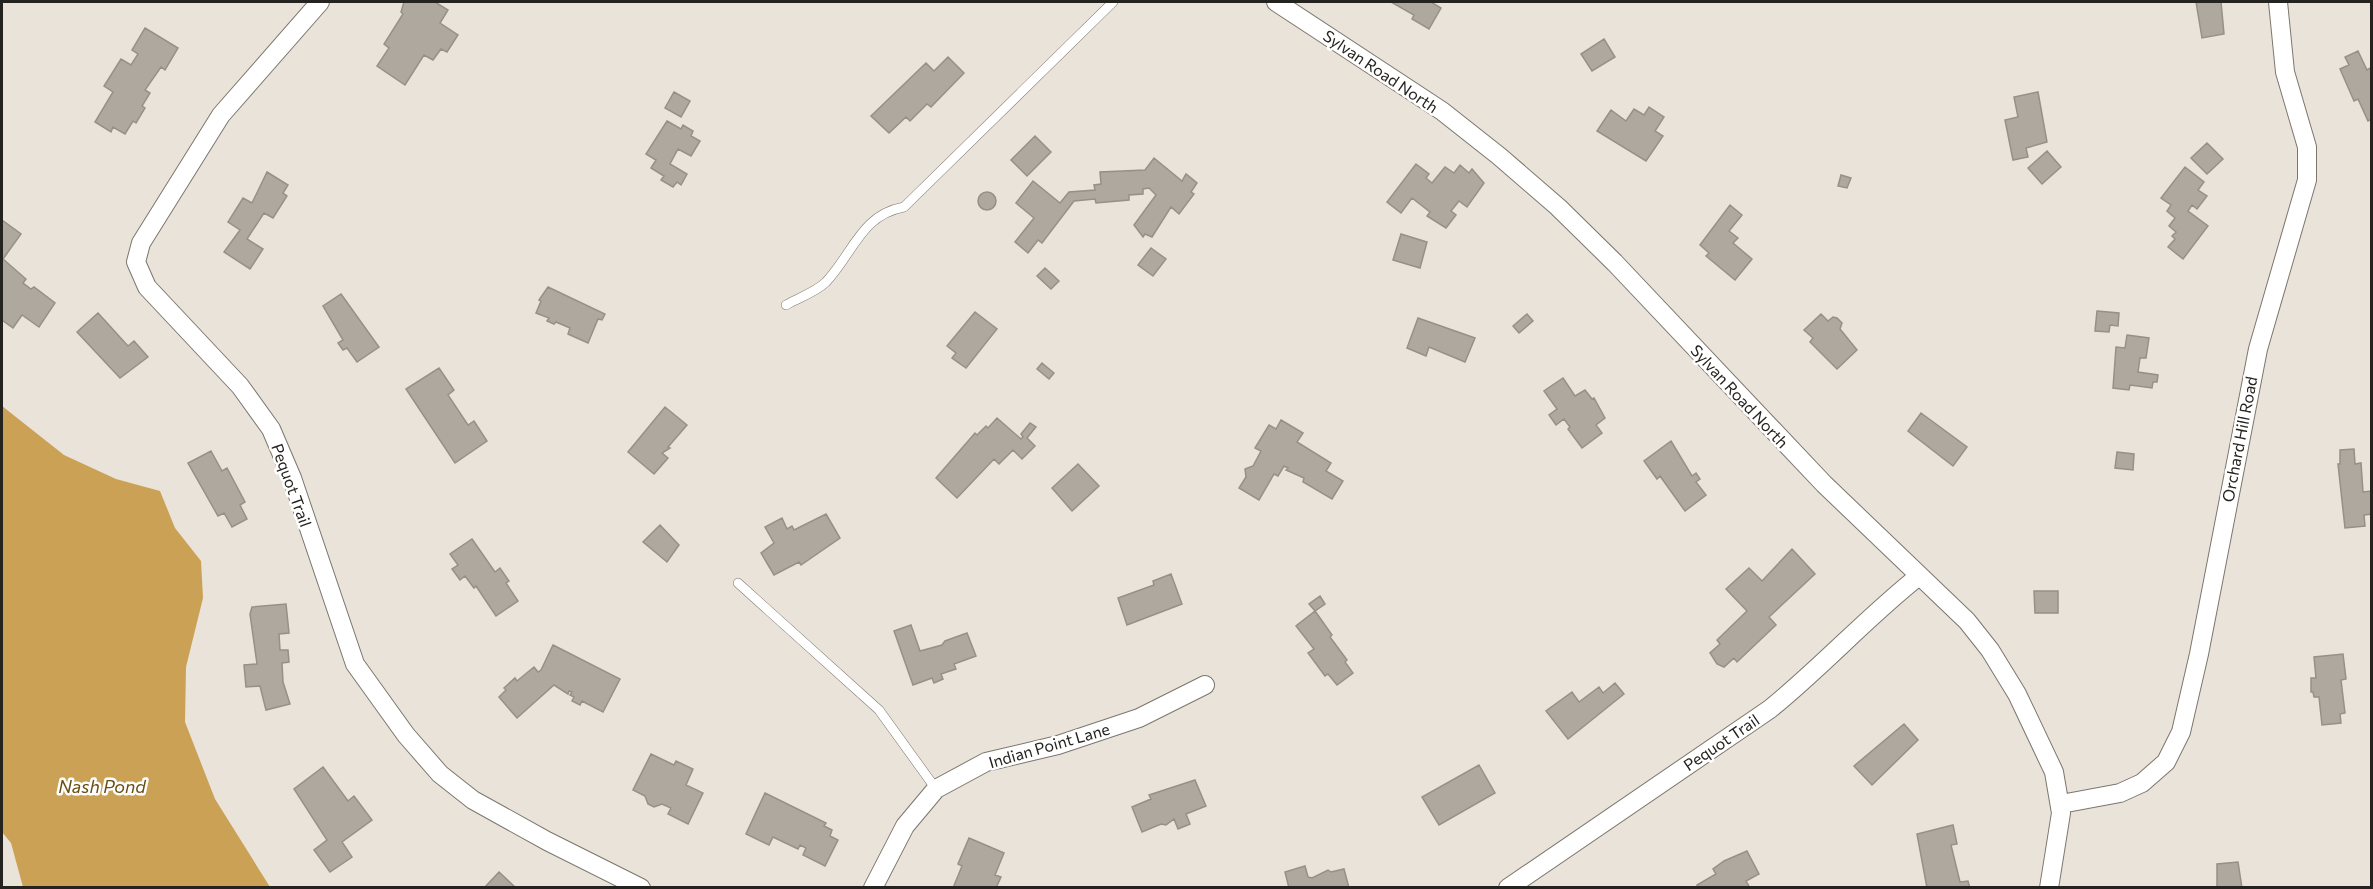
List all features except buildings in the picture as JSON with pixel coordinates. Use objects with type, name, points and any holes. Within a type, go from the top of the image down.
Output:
[{"type":"street","name":"Pequot Trail","points":[[320,2],[221,115],[141,243],[137,257],[138,270],[156,298],[240,386],[271,429],[292,478],[355,664],[423,757],[473,800],[547,841],[641,888]]},
{"type":"street","name":"Sylvan Road North","points":[[1276,2],[1442,111],[1529,181],[1608,255],[1824,484],[1966,621],[2000,666],[2049,758],[2061,804],[2060,826],[2049,888]]},
{"type":"street","name":"Orchard Hill Road","points":[[2061,804],[2120,794],[2142,783],[2159,770],[2170,757],[2182,725],[2258,349],[2307,180],[2307,147],[2285,72],[2278,2]]},
{"type":"street","name":"Pequot Trail","points":[[1508,888],[1770,709],[1806,679],[1890,599],[1919,576]]},
{"type":"street","name":"Indian Point Lane","points":[[873,888],[905,826],[936,789],[986,762],[1058,745],[1139,718],[1205,685]]},
{"type":"lane","points":[[786,305],[825,283],[874,218],[889,210],[904,207],[1113,2]]},
{"type":"lane","points":[[738,583],[879,710],[936,789]]},
{"type":"water","name":"Nash Pond","points":[[2,406],[64,455],[116,479],[160,491],[175,528],[201,561],[203,598],[186,667],[185,722],[215,799],[270,887],[23,887],[11,843],[2,832]]}]
